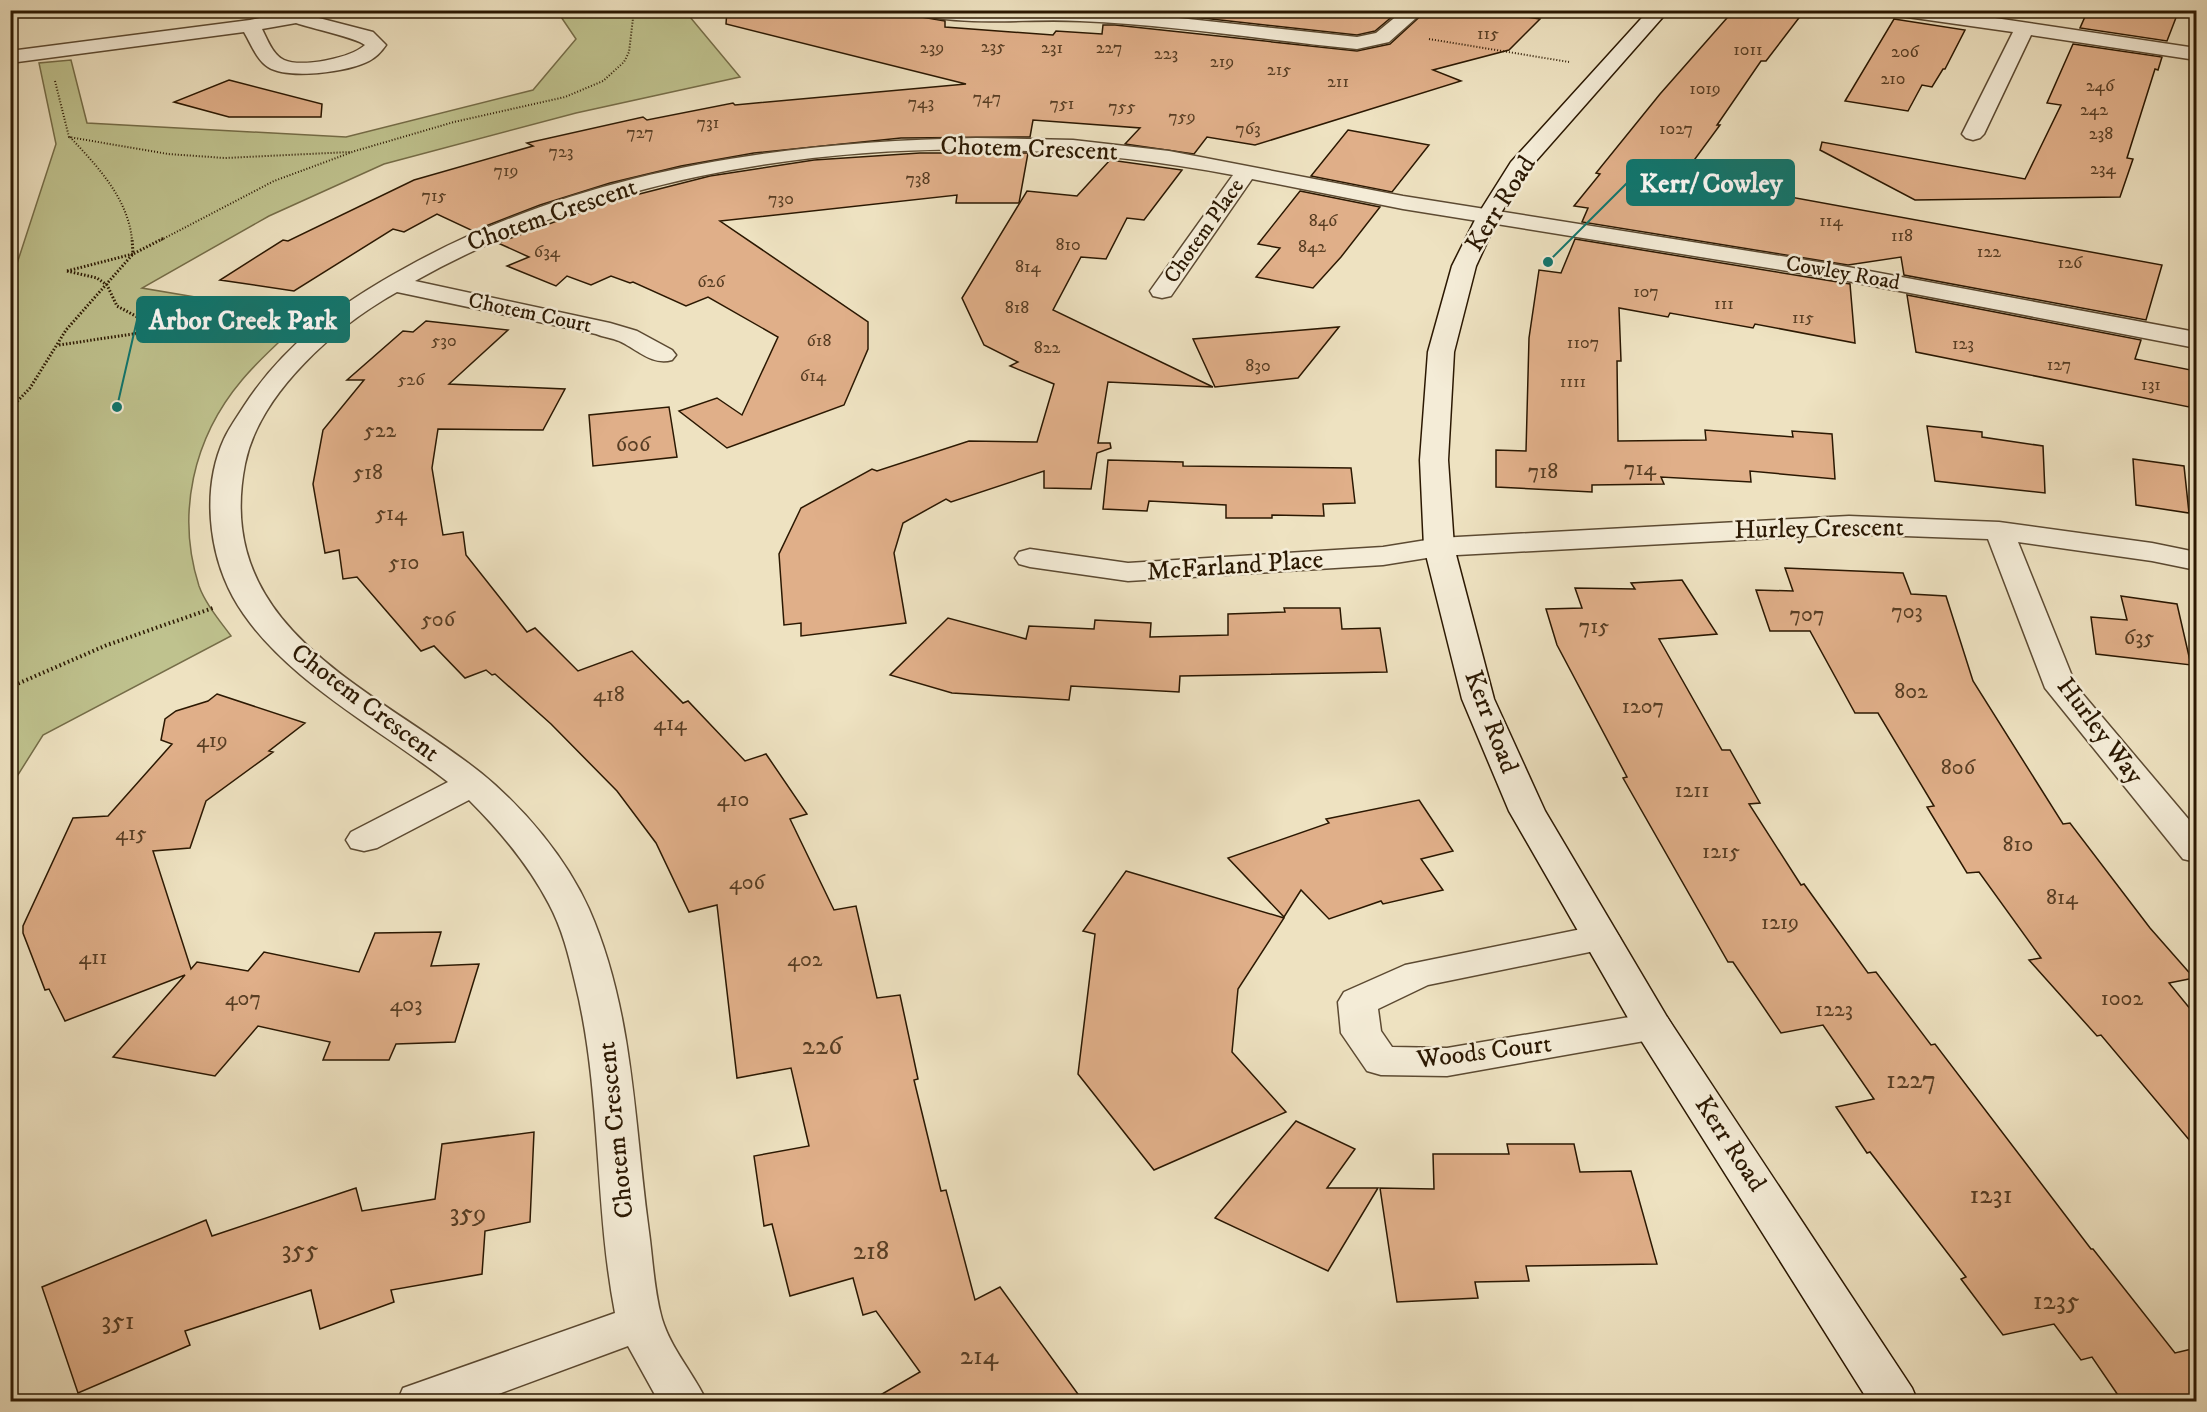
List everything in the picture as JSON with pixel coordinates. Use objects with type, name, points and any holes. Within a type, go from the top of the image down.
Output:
[{"type":"street","points":[[10,57],[50,54],[250,26],[297,17],[317,10]]},
{"type":"street","points":[[923,10],[951,14],[1068,15],[1140,19],[1357,43],[1382,38],[1416,10]]},
{"type":"street","name":"Kerr Road","points":[[1660,10],[1520,167],[1488,216],[1464,267],[1441,352],[1434,460],[1439,547],[1478,699],[1527,812],[1653,1027],[1895,1401]]},
{"type":"street","points":[[1900,10],[2196,54]]},
{"type":"street","points":[[250,26],[269,57],[279,65],[312,67],[338,64],[362,56],[376,45],[366,36],[329,28],[297,17]]},
{"type":"street","points":[[1973,134],[2024,29]]},
{"type":"street","name":"Chotem Crescent","points":[[684,1401],[640,1323],[623,1209],[607,1042],[584,937],[566,897],[542,860],[472,784],[296,655],[248,598],[230,558],[225,506],[236,443],[262,396],[314,339],[348,311],[448,252],[516,222],[580,199],[682,173],[762,158],[853,148],[1019,144],[1091,148],[1157,156],[1488,216]]},
{"type":"street","name":"Chotem Place","points":[[1162,291],[1246,172]]},
{"type":"street","name":"Cowley Road","points":[[1488,216],[1851,274],[2196,340]]},
{"type":"street","name":"Chotem Court","points":[[393,284],[601,328],[628,336],[663,355]]},
{"type":"street","name":"Hurley Crescent","points":[[1439,547],[1848,525],[1999,531],[2152,552],[2196,561]]},
{"type":"street","name":"Hurley Way","points":[[1999,531],[2061,688],[2196,851]]},
{"type":"street","name":"McFarland Place","points":[[1030,558],[1128,572],[1383,556],[1439,547]]},
{"type":"street","points":[[364,840],[472,784]]},
{"type":"street","name":"Woods Court","points":[[1601,938],[1419,974],[1358,1002],[1360,1033],[1381,1061],[1447,1062],[1653,1027]]},
{"type":"street","points":[[420,1401],[640,1323]]},
{"type":"path","points":[[276,336],[175,328],[143,320],[117,306],[106,285],[97,278],[67,271],[134,254],[198,219],[274,182],[355,151],[445,125],[566,97],[603,81],[624,62],[629,52],[634,10]]},
{"type":"path","points":[[1428,39],[1576,63]]},
{"type":"path","points":[[10,409],[30,388],[66,330],[134,254],[134,234],[126,211],[110,184],[69,137],[50,54]]},
{"type":"path","points":[[69,137],[157,152],[225,158],[355,151]]},
{"type":"path","points":[[58,345],[175,328]]},
{"type":"path","points":[[10,687],[107,645],[215,608]]},
{"type":"green space","points":[[557,11],[685,11],[740,77],[576,113],[384,164],[269,216],[142,288],[307,316],[257,363],[225,403],[211,427],[194,478],[189,532],[192,559],[202,592],[213,612],[231,636],[43,735],[11,786],[11,282],[56,144],[39,63],[71,60],[87,123],[346,137],[533,90],[576,39]]},
{"type":"building","points":[[727,10],[912,10],[916,16],[945,21],[945,27],[1053,35],[1056,31],[1102,34],[1103,25],[1115,25],[1357,51],[1390,44],[1427,10],[1483,10],[1540,19],[1509,50],[1433,70],[1461,81],[1255,145],[1207,137],[1194,154],[1125,144],[1140,128],[1033,120],[1030,137],[901,138],[754,153],[681,166],[610,183],[540,205],[473,231],[437,214],[404,232],[393,229],[294,291],[220,280],[283,240],[288,241],[414,180],[533,146],[527,143],[643,117],[647,120],[733,103],[735,105],[966,84],[726,24]]},
{"type":"building","points":[[1130,10],[1400,10],[1375,31],[1357,35]]},
{"type":"building","points":[[1734,10],[1805,10],[1766,61],[1761,61],[1717,125],[1720,125],[1678,182],[1760,197],[1763,192],[2162,265],[2146,320],[1904,275],[1901,257],[1848,265],[1582,222],[1588,208],[1574,206],[1600,174],[1596,173],[1660,94]]},
{"type":"building","points":[[2088,10],[2148,10],[2177,15],[2167,41],[2080,28]]},
{"type":"building","points":[[1894,19],[1965,30],[1945,69],[1932,87],[1922,85],[1908,111],[1845,101]]},
{"type":"building","points":[[2073,44],[2162,57],[2158,70],[2155,69],[2127,158],[2133,159],[2120,197],[1915,200],[1820,150],[1822,142],[2025,179],[2061,105],[2047,103]]},
{"type":"building","points":[[229,80],[322,104],[321,117],[229,117],[174,102]]},
{"type":"building","points":[[1348,130],[1429,145],[1392,192],[1311,176]]},
{"type":"building","points":[[920,153],[1028,153],[1019,203],[956,203],[957,195],[720,221],[868,322],[868,349],[844,405],[727,448],[679,411],[717,398],[742,415],[778,337],[708,297],[686,306],[633,282],[611,276],[591,285],[567,276],[556,286],[507,266],[529,257],[498,243],[608,202],[710,176],[814,160]]},
{"type":"building","points":[[1110,160],[1182,170],[1144,220],[1127,218],[1106,259],[1081,257],[1053,310],[1213,387],[1108,382],[1098,443],[1110,443],[1111,448],[1097,453],[1091,489],[1044,488],[1044,471],[951,502],[946,499],[903,523],[894,553],[906,623],[801,636],[801,623],[784,625],[779,554],[801,508],[872,469],[877,471],[969,441],[1037,442],[1054,384],[1010,366],[1018,362],[984,345],[962,298],[1027,191],[1077,196]]},
{"type":"building","points":[[1300,191],[1380,207],[1341,257],[1313,288],[1256,277],[1280,248],[1258,244]]},
{"type":"building","points":[[1575,239],[1850,284],[1855,343],[1755,324],[1753,328],[1670,313],[1668,317],[1619,308],[1621,361],[1617,361],[1618,441],[1706,440],[1705,430],[1793,437],[1792,431],[1832,434],[1835,479],[1750,471],[1751,482],[1661,477],[1664,484],[1592,485],[1592,492],[1496,487],[1496,450],[1526,451],[1529,338],[1539,270],[1561,273]]},
{"type":"building","points":[[1907,295],[2141,340],[2135,359],[2196,371],[2196,381],[2189,407],[1916,352]]},
{"type":"building","points":[[426,321],[508,330],[449,384],[565,389],[543,430],[438,429],[432,468],[443,535],[463,532],[466,555],[527,632],[535,628],[578,671],[632,651],[683,703],[688,701],[745,761],[766,754],[807,814],[790,819],[834,910],[856,906],[877,998],[900,995],[918,1079],[914,1080],[941,1191],[946,1190],[975,1300],[1000,1287],[1083,1401],[870,1401],[920,1372],[876,1311],[863,1315],[853,1278],[790,1296],[772,1224],[764,1226],[754,1156],[809,1146],[791,1068],[737,1078],[717,905],[689,912],[656,843],[617,791],[551,724],[495,674],[492,675],[486,670],[465,678],[434,646],[421,651],[357,577],[343,579],[339,550],[325,553],[313,484],[323,430],[364,380],[347,380],[403,331],[413,332]]},
{"type":"building","points":[[1339,327],[1298,378],[1215,387],[1193,339]]},
{"type":"building","points":[[669,407],[677,457],[593,466],[589,415]]},
{"type":"building","points":[[1927,426],[1982,432],[1982,437],[2043,446],[2045,493],[1935,481]]},
{"type":"building","points":[[2133,459],[2184,466],[2189,513],[2136,505]]},
{"type":"building","points":[[1108,460],[1183,462],[1183,466],[1351,468],[1355,503],[1323,504],[1324,516],[1272,515],[1272,518],[1226,518],[1226,505],[1149,501],[1147,511],[1103,509]]},
{"type":"building","points":[[1785,568],[1903,573],[1911,594],[1946,596],[1973,681],[2063,824],[2070,823],[2150,928],[2194,978],[2169,983],[2196,1016],[2196,1148],[2101,1035],[2097,1036],[2029,960],[2041,958],[1979,872],[1967,873],[1927,807],[1934,806],[1878,713],[1855,713],[1810,631],[1770,631],[1756,590],[1793,591]]},
{"type":"building","points":[[1682,580],[1717,634],[1659,639],[1722,750],[1730,750],[1760,803],[1749,804],[1801,885],[1804,884],[1868,973],[1876,972],[1931,1045],[1935,1044],[2091,1249],[2175,1353],[2196,1348],[2196,1401],[2122,1401],[2092,1357],[2081,1360],[2054,1324],[2003,1335],[1961,1279],[1966,1277],[1870,1152],[1867,1153],[1836,1107],[1874,1099],[1823,1025],[1781,1033],[1733,962],[1728,962],[1623,778],[1627,777],[1557,645],[1546,609],[1582,608],[1575,588],[1635,589],[1631,583]]},
{"type":"building","points":[[2121,596],[2177,604],[2191,665],[2096,654],[2091,617],[2127,620]]},
{"type":"building","points":[[1284,608],[1340,608],[1342,629],[1380,628],[1387,672],[1180,676],[1179,692],[1071,686],[1069,700],[952,693],[890,675],[948,618],[1026,639],[1029,626],[1094,629],[1095,620],[1151,623],[1150,637],[1228,635],[1228,614],[1285,612]]},
{"type":"building","points":[[217,694],[305,723],[269,751],[273,752],[206,801],[190,848],[153,851],[191,969],[197,962],[248,971],[264,952],[359,972],[375,933],[441,932],[431,966],[479,964],[455,1042],[396,1044],[389,1060],[323,1060],[330,1042],[258,1026],[215,1076],[113,1057],[185,975],[65,1021],[49,989],[45,990],[23,933],[23,926],[73,818],[108,816],[172,744],[161,740],[165,719],[176,711],[208,701]]},
{"type":"building","points":[[1419,800],[1453,851],[1421,859],[1443,890],[1383,904],[1381,901],[1329,919],[1301,890],[1284,917],[1228,858],[1329,823],[1326,819]]},
{"type":"building","points":[[1126,871],[1284,918],[1238,989],[1232,1052],[1286,1112],[1154,1170],[1078,1074],[1095,934],[1083,931]]},
{"type":"building","points":[[1296,1121],[1355,1149],[1327,1188],[1378,1188],[1328,1271],[1215,1218]]},
{"type":"building","points":[[534,1132],[530,1222],[485,1231],[482,1274],[391,1290],[394,1302],[320,1329],[311,1290],[185,1331],[190,1345],[78,1393],[42,1287],[206,1220],[212,1236],[356,1188],[362,1211],[435,1199],[442,1144]]},
{"type":"building","points":[[1507,1144],[1574,1144],[1580,1172],[1631,1171],[1657,1264],[1526,1266],[1529,1281],[1475,1282],[1478,1298],[1397,1302],[1380,1188],[1434,1189],[1433,1154],[1509,1154]]},
{"type":"place","name":"Kerr/ Cowley","points":[[1548,262]]},
{"type":"place","name":"Arbor Creek Park","points":[[117,407]]}]
